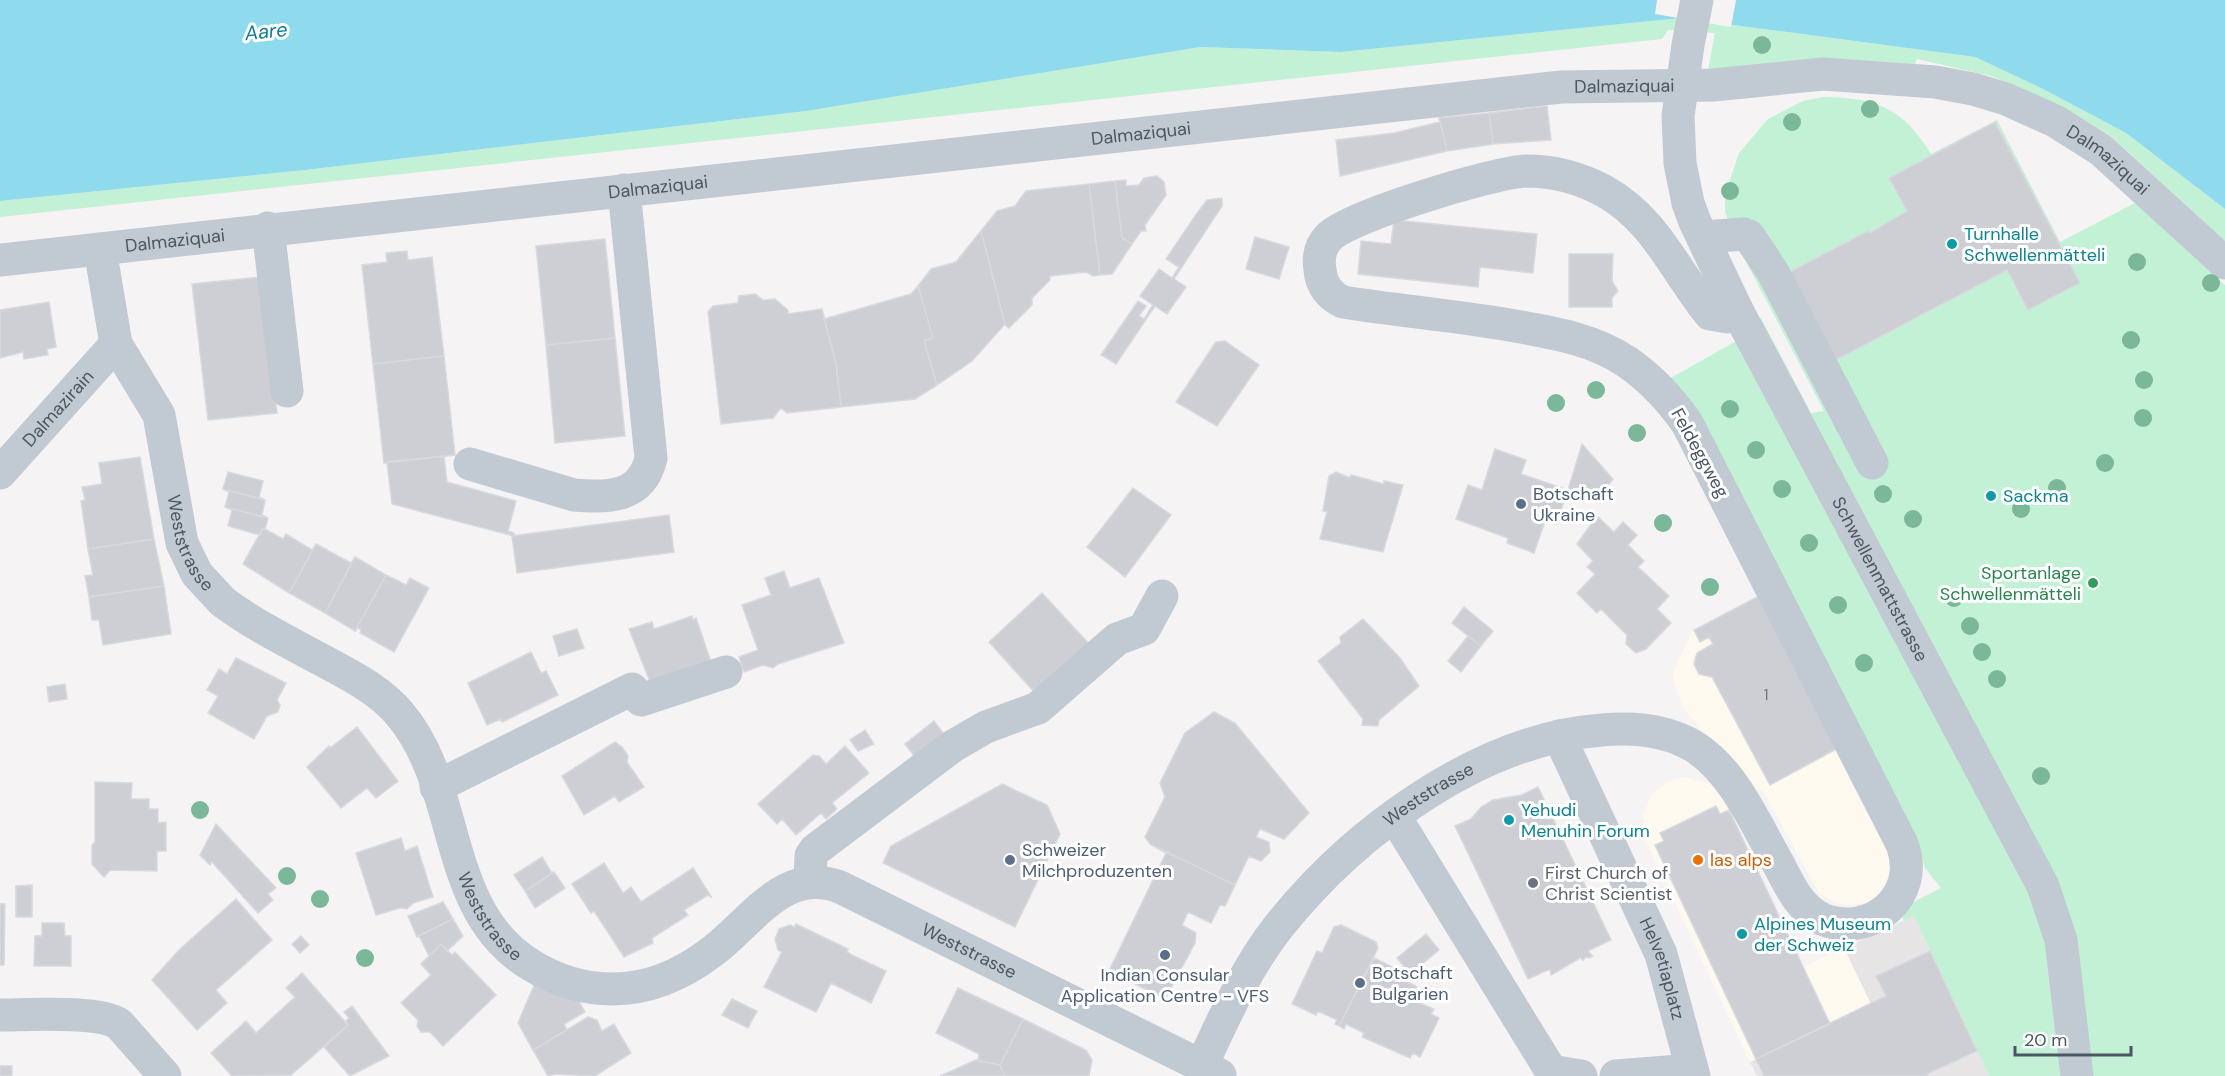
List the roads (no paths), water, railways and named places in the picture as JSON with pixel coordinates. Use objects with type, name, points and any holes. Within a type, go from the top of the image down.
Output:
[{"type":"street","name":"Schwellenmattstrasse","points":[[1695,11],[1678,116],[1680,163],[1688,203],[1738,312],[2043,886],[2061,940],[2077,1076]]},
{"type":"street","name":"Dalmaziquai","points":[[0,260],[268,228],[1561,87],[1682,85],[1823,74],[1877,76],[1935,82],[2006,99],[2055,121],[2101,150],[2225,263]]},
{"type":"street","name":"Feldeggweg","points":[[1559,736],[1613,729],[1646,730],[1673,737],[1696,748],[1722,773],[1738,795],[1795,895],[1811,912],[1824,919],[1843,923],[1875,916],[1890,906],[1905,888],[1908,865],[1902,844],[1687,423],[1669,398],[1648,377],[1625,361],[1576,338],[1480,320],[1343,302],[1328,290],[1320,275],[1319,256],[1324,243],[1334,232],[1346,226],[1473,181],[1498,174],[1526,171],[1563,175],[1605,192],[1638,214],[1652,230],[1710,314],[1728,317],[1738,312]]},
{"type":"street","points":[[470,464],[573,495],[589,496],[626,492],[643,480],[651,458],[624,190]]},
{"type":"street","points":[[268,228],[287,391]]},
{"type":"street","points":[[1703,237],[1743,234],[1749,236],[1774,274],[1872,463]]},
{"type":"street","name":"Weststrasse","points":[[100,249],[116,344],[159,415],[176,520],[182,543],[197,574],[208,588],[238,613],[356,679],[390,703],[412,731],[423,751],[465,882],[488,925],[501,941],[526,962],[545,974],[570,983],[621,988],[665,980],[715,950],[772,897],[810,882],[826,882],[1211,1071],[1242,981],[1280,926],[1332,870],[1395,817],[1444,783],[1524,745],[1559,736]]},
{"type":"street","name":"Dalmazirain","points":[[0,473],[116,344]]},
{"type":"street","points":[[810,882],[811,856],[815,850],[953,746],[986,727],[1042,705],[1117,639],[1144,629],[1162,596]]},
{"type":"street","points":[[436,787],[632,689],[641,700],[726,672]]},
{"type":"street","name":"Helvetiaplatz","points":[[1559,736],[1661,954],[1675,996],[1693,1073]]},
{"type":"street","points":[[1395,817],[1560,1074]]},
{"type":"street","points":[[0,1015],[107,1018],[119,1024],[165,1076]]},
{"type":"street","points":[[1616,1076],[1693,1073]]},
{"type":"water","name":"Aare","points":[[0,0],[2225,0],[2225,209],[2126,133],[2043,89],[1975,57],[1681,18],[1341,52],[1201,47],[806,111],[305,170],[0,201]]},
{"type":"place","name":"Turnhalle Schwellenmätteli","points":[[1952,244]]},
{"type":"place","name":"Sackma","points":[[1991,496]]},
{"type":"place","name":"Botschaft Ukraine","points":[[1521,504]]},
{"type":"place","name":"Sportanlage Schwellenmätteli","points":[[2093,583]]},
{"type":"place","name":"Yehudi Menuhin Forum","points":[[1509,820]]},
{"type":"place","name":"Schweizer Milchproduzenten","points":[[1010,860]]},
{"type":"place","name":"las alps","points":[[1698,860]]},
{"type":"place","name":"First Church of Christ Scientist","points":[[1533,883]]},
{"type":"place","name":"Alpines Museum der Schweiz","points":[[1742,934]]},
{"type":"place","name":"Indian Consular Application Centre - VFS","points":[[1165,955]]},
{"type":"place","name":"Botschaft Bulgarien","points":[[1360,983]]}]
